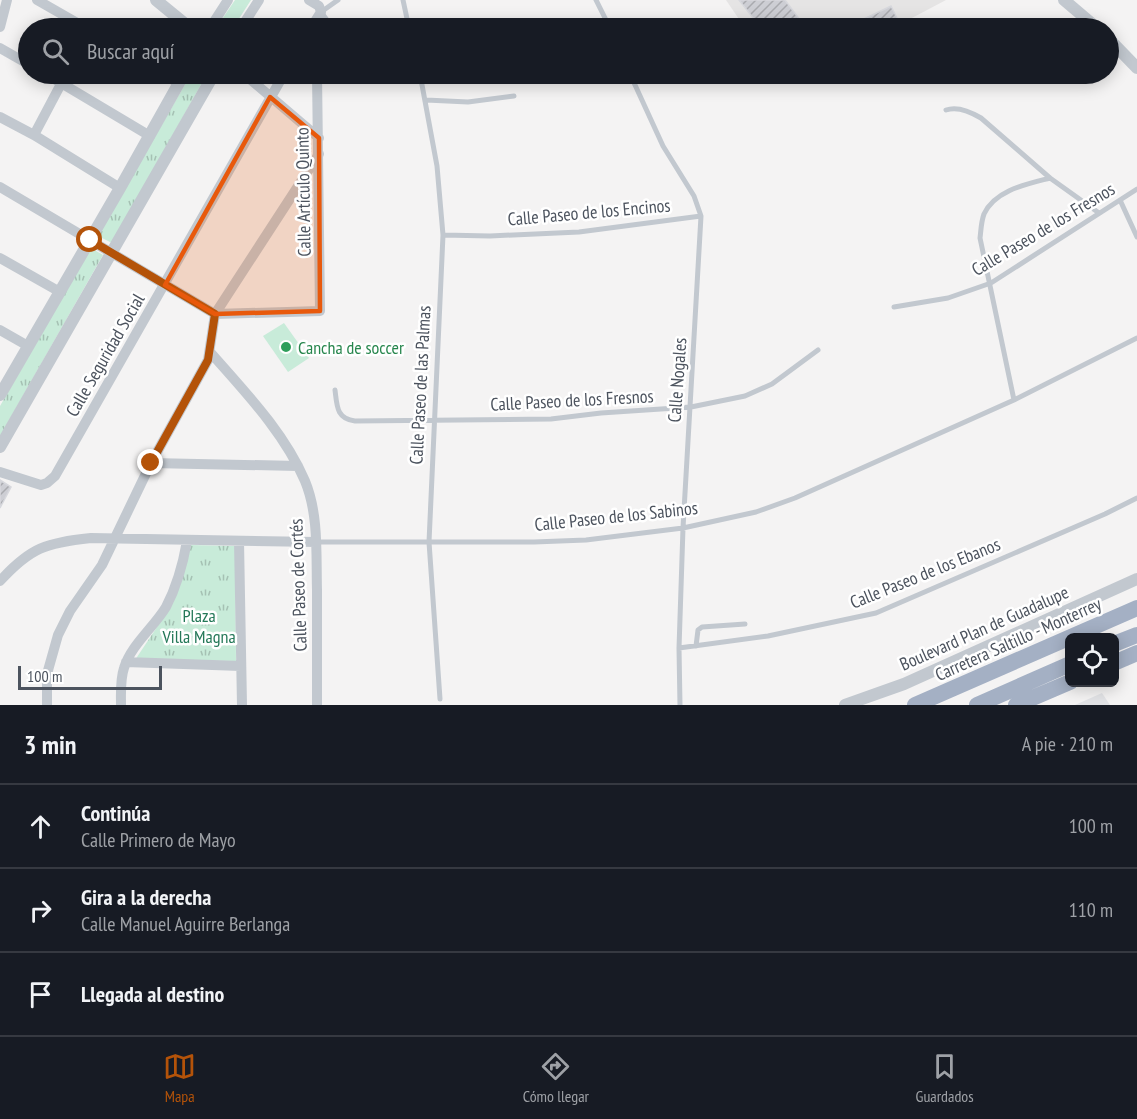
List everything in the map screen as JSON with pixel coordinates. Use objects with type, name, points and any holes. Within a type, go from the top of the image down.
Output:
[{"type":"highway","name":"Carretera Saltillo - Monterrey","points":[[1084,633],[1137,608]]},
{"type":"highway","points":[[1119,642],[1137,634]]},
{"type":"highway","name":"Carretera Saltillo - Monterrey","points":[[915,705],[1065,641]]},
{"type":"highway","points":[[932,705],[1065,642]]},
{"type":"highway","points":[[1119,661],[1137,653]]},
{"type":"highway","points":[[977,705],[1065,666]]},
{"type":"highway","points":[[1017,705],[1065,684]]},
{"type":"street","points":[[0,27],[8,0]]},
{"type":"street","points":[[37,0],[68,18]]},
{"type":"street","points":[[156,0],[178,18]]},
{"type":"street","points":[[216,18],[228,0]]},
{"type":"street","points":[[247,18],[258,0]]},
{"type":"street","points":[[309,0],[319,6],[321,12],[318,18]]},
{"type":"street","points":[[1064,0],[1086,18]]},
{"type":"street","points":[[0,48],[18,58]]},
{"type":"street","points":[[1119,49],[1137,68]]},
{"type":"street","points":[[34,135],[61,84]]},
{"type":"street","points":[[65,84],[150,136]]},
{"type":"street","points":[[0,395],[179,84]]},
{"type":"street","points":[[0,447],[208,84]]},
{"type":"street","points":[[255,84],[319,138]]},
{"type":"street","name":"Calle Seguridad Social","points":[[0,472],[41,485],[51,481],[278,84]]},
{"type":"street","name":"Calle Artículo Quinto","points":[[215,314],[321,311],[317,84]]},
{"type":"street","points":[[0,117],[34,135],[120,188]]},
{"type":"street","points":[[47,705],[47,674],[58,634],[70,611],[102,565],[151,463],[202,371],[210,352],[215,314],[319,154]]},
{"type":"street","points":[[0,187],[215,314]]},
{"type":"street","points":[[0,258],[60,292]]},
{"type":"street","points":[[0,330],[28,346]]},
{"type":"street","name":"Calle Paseo de Cortés","points":[[210,352],[255,403],[298,466],[306,483],[312,503],[316,542],[317,705]]},
{"type":"street","points":[[151,463],[298,466]]},
{"type":"street","name":"Calle Paseo de los Sabinos","points":[[0,581],[23,558],[50,544],[91,538],[316,542]]},
{"type":"street","points":[[121,705],[122,675],[126,662],[172,594],[183,564],[187,541]]},
{"type":"street","points":[[239,541],[242,705]]},
{"type":"street","name":"Boulevard Plan de Guadalupe","points":[[844,705],[904,684],[1137,579]]},
{"type":"street","points":[[126,662],[241,666]]},
{"type":"lane","points":[[326,18],[321,12],[338,0]]},
{"type":"lane","points":[[404,0],[407,18]]},
{"type":"lane","points":[[596,0],[605,18]]},
{"type":"lane","name":"Calle Paseo de las Palmas","points":[[422,84],[437,166],[443,235],[429,542],[440,699]]},
{"type":"lane","name":"Calle Nogales","points":[[635,84],[663,146],[694,196],[701,216],[683,528],[679,648],[680,705]]},
{"type":"lane","points":[[426,100],[468,102],[514,96]]},
{"type":"lane","points":[[945,110],[955,108],[981,118],[1050,178],[1099,213]]},
{"type":"lane","points":[[1014,400],[980,238],[983,217],[989,206],[998,198],[1022,185],[1050,178]]},
{"type":"lane","name":"Calle Paseo de los Fresnos","points":[[894,307],[948,298],[991,283],[1137,189]]},
{"type":"lane","points":[[1120,200],[1137,237]]},
{"type":"lane","name":"Calle Paseo de los Encinos","points":[[443,235],[490,236],[579,232],[701,216]]},
{"type":"lane","name":"Calle Paseo de los Sabinos","points":[[316,542],[534,543],[586,540],[683,528],[756,512],[795,498],[1014,400],[1137,338]]},
{"type":"lane","name":"Calle Paseo de los Fresnos","points":[[335,390],[339,413],[349,420],[551,419],[691,407],[745,396],[772,384],[818,350]]},
{"type":"lane","name":"Calle Paseo de los Ebanos","points":[[679,648],[768,636],[876,613],[1137,498]]},
{"type":"lane","points":[[696,646],[698,630],[702,627],[745,624]]},
{"type":"highlighted area","points":[[270,97],[319,138],[320,311],[215,314],[165,285]]},
{"type":"shaded area","points":[[726,0],[946,0],[912,18],[738,18]]},
{"type":"shaded area","points":[[1102,693],[1110,705],[1075,705]]},
{"type":"green space","points":[[235,0],[251,0],[239,18],[223,18]]},
{"type":"green space","points":[[185,84],[201,84],[112,243],[98,236]]},
{"type":"green space","points":[[91,248],[103,255],[0,436],[0,406]]},
{"type":"green space","name":"Cancha de soccer","points":[[284,323],[309,358],[288,372],[263,336]]},
{"type":"green space","name":"Plaza Villa Magna","points":[[190,545],[235,546],[236,661],[135,660],[173,603]]},
{"type":"building","points":[[739,0],[785,0],[798,18],[753,18]]},
{"type":"building","points":[[891,6],[897,18],[866,18]]},
{"type":"building","points":[[0,480],[11,487],[0,508]]},
{"type":"place","name":"Cancha de soccer","points":[[286,347]]},
{"type":"route","points":[[90,240],[215,314],[208,360],[151,463]]}]
